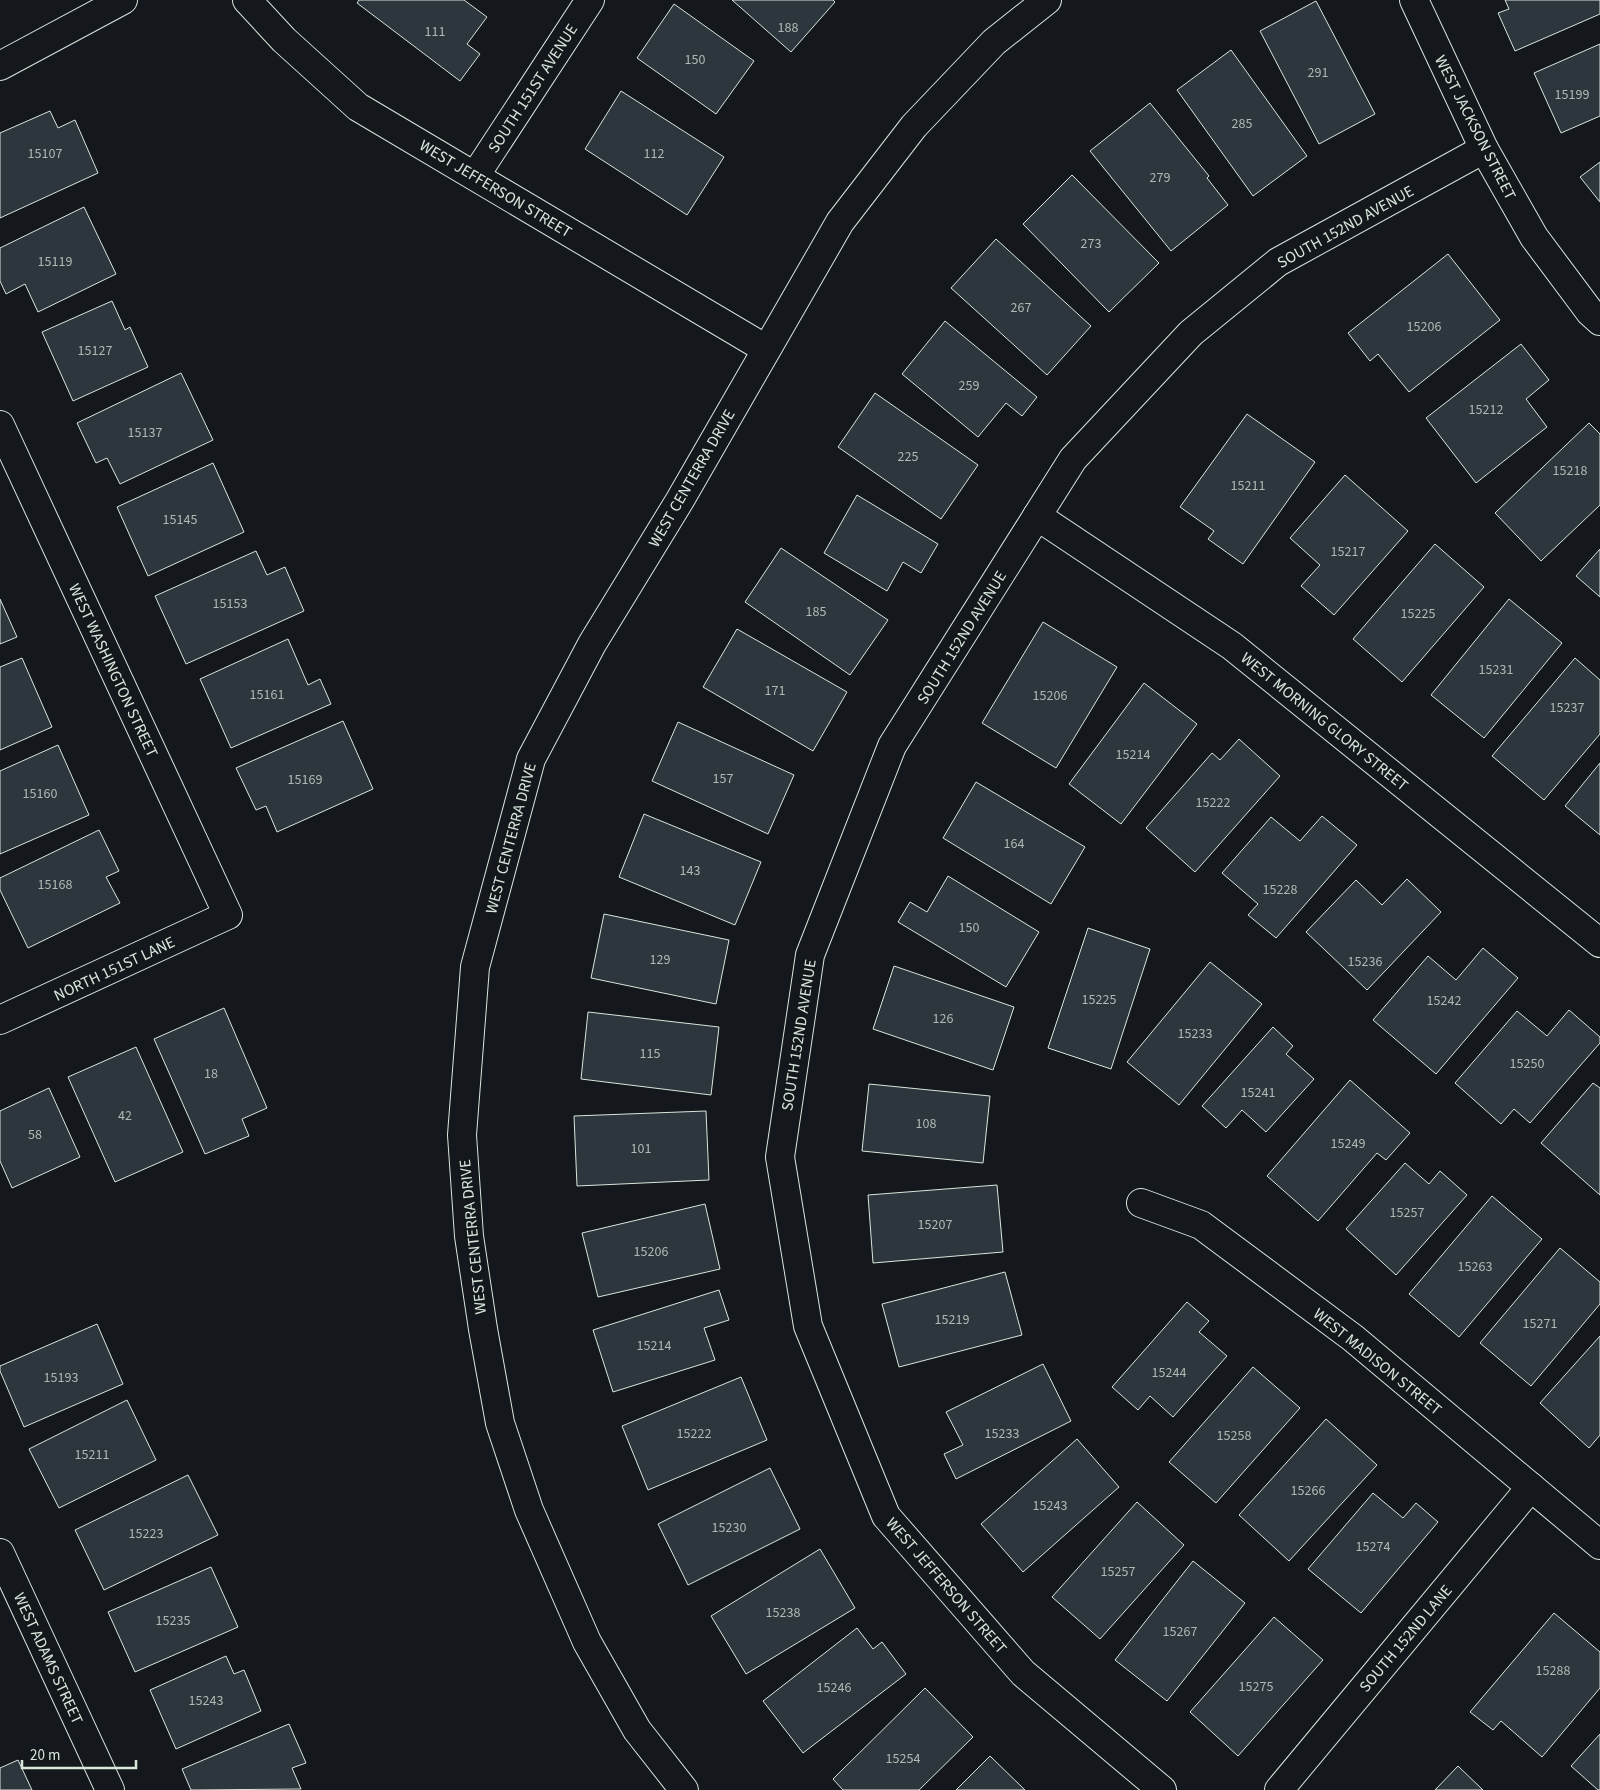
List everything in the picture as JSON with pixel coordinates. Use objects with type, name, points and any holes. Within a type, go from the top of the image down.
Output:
[{"type":"street","points":[[0,66],[123,0]]},
{"type":"street","name":"WEST JEFFERSON STREET","points":[[247,0],[284,40],[358,107],[766,349]]},
{"type":"street","name":"SOUTH 151ST AVENUE","points":[[475,176],[590,0]]},
{"type":"street","name":"WEST CENTERRA DRIVE","points":[[684,1790],[637,1730],[587,1642],[529,1510],[500,1423],[484,1338],[469,1236],[462,1134],[475,967],[531,759],[592,644],[680,500],[840,222],[914,126],[994,42],[1047,0]]},
{"type":"street","name":"WEST JACKSON STREET","points":[[1414,0],[1484,150],[1534,237],[1590,312],[1600,322]]},
{"type":"street","name":"SOUTH 152ND AVENUE","points":[[808,1326],[780,1157],[810,955],[892,746],[1074,460],[1191,333],[1278,262],[1484,150]]},
{"type":"street","name":"WEST WASHINGTON STREET","points":[[0,425],[228,916]]},
{"type":"street","name":"WEST MORNING GLORY STREET","points":[[1037,516],[1232,646],[1600,943]]},
{"type":"street","name":"NORTH 151ST LANE","points":[[0,1020],[228,916]]},
{"type":"street","name":"WEST MADISON STREET","points":[[1141,1203],[1201,1225],[1352,1338],[1600,1545]]},
{"type":"street","name":"WEST JEFFERSON STREET","points":[[808,1326],[886,1516],[1023,1673],[1162,1790]]},
{"type":"street","name":"SOUTH 152ND LANE","points":[[1279,1790],[1531,1487]]},
{"type":"street","name":"WEST ADAMS STREET","points":[[0,1553],[110,1790]]},
{"type":"building","points":[[359,0],[464,0],[487,17],[467,44],[480,54],[460,81],[357,3]]},
{"type":"building","points":[[732,0],[833,0],[835,2],[791,52]]},
{"type":"building","points":[[1505,0],[1600,0],[1600,14],[1515,51],[1498,13],[1509,9]]},
{"type":"building","points":[[1316,1],[1375,114],[1319,144],[1260,31]]},
{"type":"building","points":[[674,4],[754,61],[716,114],[637,58]]},
{"type":"building","points":[[1600,44],[1600,116],[1561,133],[1534,73]]},
{"type":"building","points":[[1231,50],[1307,156],[1253,196],[1177,90]]},
{"type":"building","points":[[621,91],[724,157],[687,215],[585,149]]},
{"type":"building","points":[[1150,103],[1209,176],[1207,178],[1228,205],[1171,251],[1090,151]]},
{"type":"building","points":[[50,111],[58,128],[75,120],[98,173],[0,218],[0,133]]},
{"type":"building","points":[[1600,162],[1600,202],[1580,177]]},
{"type":"building","points":[[1072,175],[1159,263],[1109,312],[1023,224]]},
{"type":"building","points":[[84,207],[116,274],[38,312],[25,284],[6,294],[0,281],[0,248]]},
{"type":"building","points":[[996,239],[1091,326],[1047,375],[951,288]]},
{"type":"building","points":[[1448,254],[1500,320],[1409,392],[1378,354],[1370,361],[1348,333]]},
{"type":"building","points":[[112,301],[125,330],[130,327],[148,367],[73,401],[42,332]]},
{"type":"building","points":[[945,321],[1037,397],[1022,416],[1006,403],[978,437],[902,374]]},
{"type":"building","points":[[1521,344],[1549,380],[1526,399],[1547,427],[1476,483],[1426,418]]},
{"type":"building","points":[[181,373],[213,440],[120,484],[107,458],[96,463],[77,423]]},
{"type":"building","points":[[875,393],[978,465],[941,519],[838,447]]},
{"type":"building","points":[[1247,414],[1315,462],[1243,564],[1208,539],[1214,531],[1180,507]]},
{"type":"building","points":[[1589,423],[1600,434],[1600,505],[1541,561],[1495,513]]},
{"type":"building","points":[[213,463],[244,532],[148,576],[117,507]]},
{"type":"building","points":[[1345,475],[1408,531],[1334,615],[1301,586],[1320,565],[1290,538]]},
{"type":"building","points":[[857,495],[938,544],[921,573],[903,562],[887,591],[824,553]]},
{"type":"building","points":[[1435,544],[1484,587],[1402,682],[1353,639]]},
{"type":"building","points":[[781,548],[888,620],[850,675],[745,602]]},
{"type":"building","points":[[1600,549],[1600,597],[1576,576]]},
{"type":"building","points":[[256,551],[267,575],[285,567],[304,611],[186,664],[155,596]]},
{"type":"building","points":[[0,599],[17,637],[0,644]]},
{"type":"building","points":[[1509,599],[1562,643],[1484,738],[1431,695]]},
{"type":"building","points":[[1043,622],[1117,667],[1056,768],[982,723]]},
{"type":"building","points":[[737,629],[847,692],[813,751],[703,687]]},
{"type":"building","points":[[288,639],[308,685],[320,679],[331,704],[231,748],[200,679]]},
{"type":"building","points":[[22,658],[52,727],[0,750],[0,667]]},
{"type":"building","points":[[1575,658],[1600,680],[1600,734],[1544,800],[1492,756]]},
{"type":"building","points":[[1144,683],[1197,724],[1121,824],[1069,784]]},
{"type":"building","points":[[343,721],[373,789],[277,832],[266,806],[256,810],[236,768]]},
{"type":"building","points":[[678,722],[794,775],[768,834],[652,781]]},
{"type":"building","points":[[1239,739],[1280,776],[1195,872],[1146,828],[1212,753],[1220,760]]},
{"type":"building","points":[[58,745],[89,815],[0,854],[0,771]]},
{"type":"building","points":[[1600,763],[1600,835],[1565,806]]},
{"type":"building","points":[[976,782],[1085,847],[1051,904],[943,838]]},
{"type":"building","points":[[644,814],[761,862],[735,925],[619,877]]},
{"type":"building","points":[[1322,816],[1357,845],[1276,938],[1248,915],[1258,904],[1222,873],[1271,817],[1300,841]]},
{"type":"building","points":[[99,830],[119,871],[106,877],[120,903],[28,948],[0,890],[0,878]]},
{"type":"building","points":[[948,876],[1039,932],[1006,987],[898,922],[910,902],[927,912]]},
{"type":"building","points":[[1407,879],[1441,912],[1367,990],[1306,932],[1356,880],[1382,905]]},
{"type":"building","points":[[604,914],[729,940],[716,1004],[591,978]]},
{"type":"building","points":[[1088,928],[1150,949],[1111,1069],[1048,1048]]},
{"type":"building","points":[[1483,948],[1518,978],[1436,1074],[1373,1020],[1428,956],[1456,980]]},
{"type":"building","points":[[1210,962],[1262,1004],[1179,1105],[1127,1062]]},
{"type":"building","points":[[894,966],[1014,1007],[993,1070],[873,1029]]},
{"type":"building","points":[[224,1008],[267,1108],[242,1119],[249,1136],[205,1154],[154,1039]]},
{"type":"building","points":[[1569,1010],[1600,1037],[1600,1043],[1530,1123],[1514,1109],[1501,1124],[1455,1083],[1517,1011],[1547,1036]]},
{"type":"building","points":[[588,1012],[719,1027],[711,1095],[581,1079]]},
{"type":"building","points":[[1273,1027],[1293,1046],[1286,1054],[1314,1079],[1266,1132],[1242,1110],[1226,1128],[1202,1106]]},
{"type":"building","points":[[136,1047],[183,1152],[115,1182],[68,1077]]},
{"type":"building","points":[[1350,1080],[1410,1133],[1386,1160],[1377,1153],[1318,1221],[1267,1176]]},
{"type":"building","points":[[1593,1083],[1600,1088],[1600,1195],[1541,1143]]},
{"type":"building","points":[[869,1084],[990,1096],[983,1163],[862,1151]]},
{"type":"building","points":[[49,1088],[80,1157],[12,1188],[0,1161],[0,1111]]},
{"type":"building","points":[[706,1111],[709,1180],[577,1186],[574,1116]]},
{"type":"building","points":[[1405,1163],[1429,1184],[1440,1171],[1467,1195],[1396,1275],[1346,1229]]},
{"type":"building","points":[[997,1185],[1003,1252],[873,1263],[868,1195]]},
{"type":"building","points":[[1492,1196],[1542,1239],[1459,1337],[1409,1294]]},
{"type":"building","points":[[705,1204],[720,1269],[598,1297],[582,1233]]},
{"type":"building","points":[[1560,1248],[1600,1282],[1600,1304],[1531,1386],[1480,1343]]},
{"type":"building","points":[[1005,1272],[1022,1335],[899,1367],[882,1304]]},
{"type":"building","points":[[719,1290],[729,1320],[704,1328],[715,1360],[613,1392],[593,1330]]},
{"type":"building","points":[[1187,1302],[1209,1321],[1199,1332],[1227,1356],[1173,1417],[1150,1396],[1138,1410],[1112,1387]]},
{"type":"building","points":[[97,1324],[123,1384],[24,1427],[0,1371],[0,1366]]},
{"type":"building","points":[[1600,1336],[1600,1435],[1589,1448],[1540,1403]]},
{"type":"building","points":[[1043,1364],[1071,1421],[956,1479],[944,1454],[963,1445],[946,1412]]},
{"type":"building","points":[[1253,1367],[1300,1408],[1216,1503],[1169,1462]]},
{"type":"building","points":[[741,1377],[767,1440],[648,1490],[622,1426]]},
{"type":"building","points":[[127,1400],[156,1460],[59,1508],[29,1449]]},
{"type":"building","points":[[1326,1419],[1377,1465],[1289,1561],[1239,1515]]},
{"type":"building","points":[[1077,1439],[1119,1487],[1023,1572],[981,1524]]},
{"type":"building","points":[[770,1468],[800,1529],[688,1585],[658,1524]]},
{"type":"building","points":[[188,1475],[218,1535],[104,1590],[75,1530]]},
{"type":"building","points":[[1373,1493],[1403,1518],[1416,1503],[1438,1522],[1361,1613],[1308,1569]]},
{"type":"building","points":[[1137,1502],[1184,1545],[1100,1639],[1052,1597]]},
{"type":"building","points":[[820,1549],[855,1608],[746,1674],[711,1616]]},
{"type":"building","points":[[1193,1561],[1245,1603],[1167,1701],[1115,1660]]},
{"type":"building","points":[[211,1567],[238,1627],[135,1672],[108,1612]]},
{"type":"building","points":[[1554,1613],[1600,1652],[1600,1688],[1542,1757],[1501,1721],[1493,1730],[1470,1712]]},
{"type":"building","points":[[1274,1617],[1323,1660],[1238,1756],[1190,1712]]},
{"type":"building","points":[[857,1628],[873,1649],[882,1642],[906,1674],[803,1753],[763,1701]]},
{"type":"building","points":[[226,1656],[234,1674],[244,1670],[261,1711],[176,1749],[150,1690]]},
{"type":"building","points":[[925,1688],[973,1737],[919,1790],[843,1790],[833,1779]]},
{"type":"building","points":[[289,1724],[306,1763],[292,1768],[301,1789],[191,1790],[182,1769]]},
{"type":"building","points":[[1600,1734],[1600,1790],[1598,1790],[1571,1766]]},
{"type":"building","points":[[990,1756],[1025,1790],[956,1790]]},
{"type":"building","points":[[18,1760],[32,1790],[0,1790],[0,1768]]},
{"type":"building","points":[[1458,1766],[1483,1790],[1435,1790]]}]
